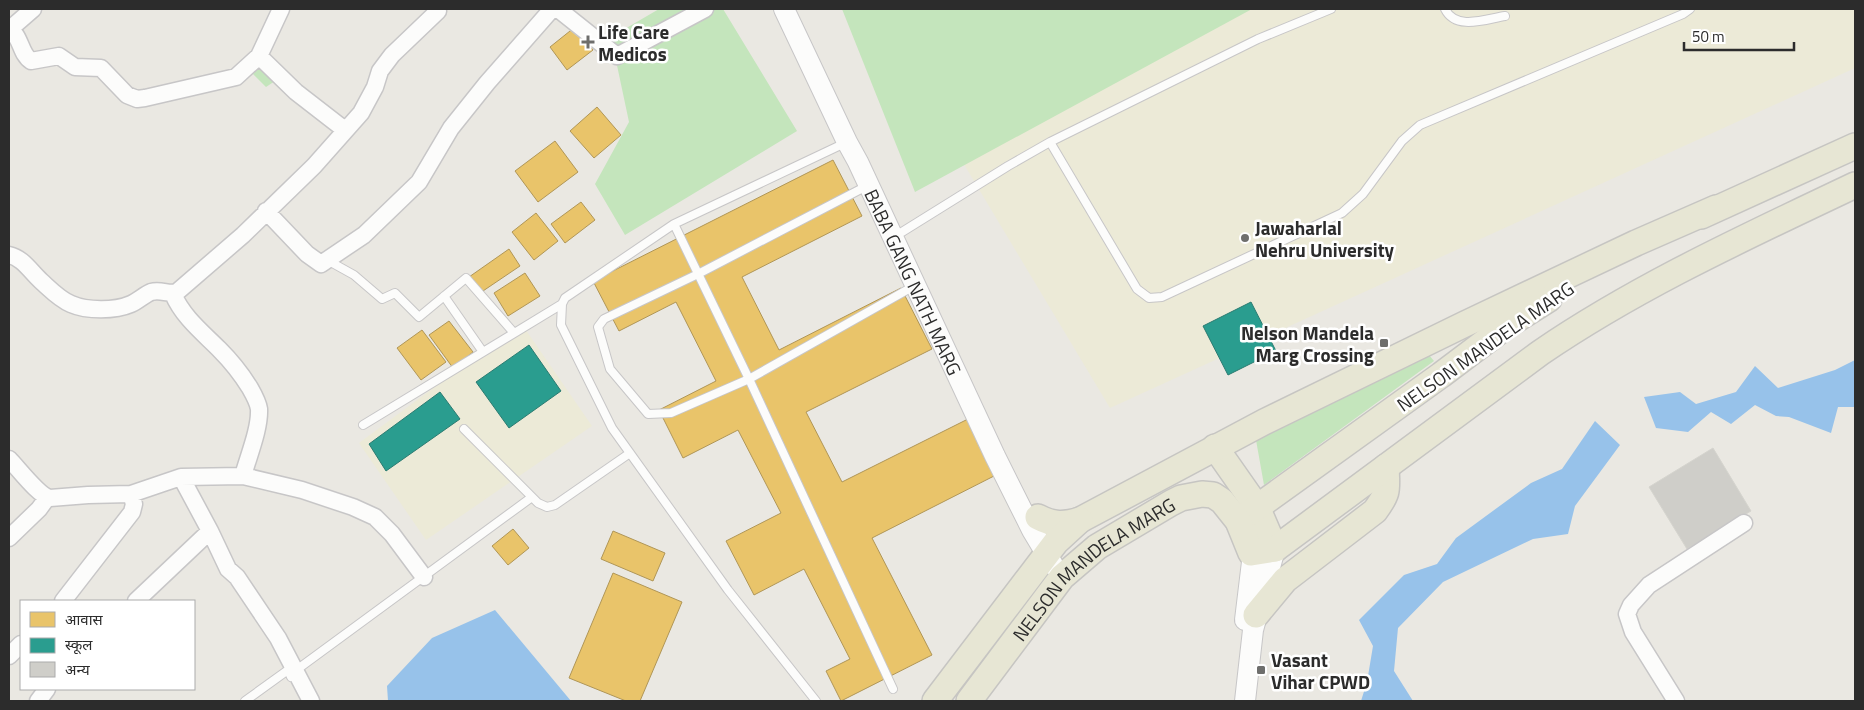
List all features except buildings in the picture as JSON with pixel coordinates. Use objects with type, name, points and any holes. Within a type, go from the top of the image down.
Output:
[{"type":"main road","name":"NELSON MANDELA MARG","points":[[1248,514],[1514,321],[1610,262],[1716,208],[1855,146]]},
{"type":"main road","name":"NELSON MANDELA MARG","points":[[968,701],[1068,571],[1097,546],[1128,527],[1181,498],[1202,494],[1213,495],[1248,514],[1259,555],[1386,467],[1582,324],[1733,243],[1855,184]]},
{"type":"main road","points":[[1038,517],[1055,524],[1080,520],[1104,509],[1166,473],[1215,448],[1465,324],[1636,243],[1716,208]]},
{"type":"main road","points":[[1215,448],[1248,514]]},
{"type":"main road","points":[[1258,609],[1285,580],[1375,511],[1385,498],[1387,488],[1386,467]]},
{"type":"main road","name":"NELSON MANDELA MARG","points":[[935,701],[1051,548],[1080,520]]},
{"type":"street","points":[[33,9],[9,29],[14,32],[26,57],[32,61],[59,56],[75,67],[100,68],[123,92],[137,99],[236,76],[259,56],[281,9]]},
{"type":"street","points":[[173,294],[181,290],[243,235],[314,166],[361,113],[375,87],[380,72],[392,55],[438,11],[436,9]]},
{"type":"street","points":[[266,211],[307,254],[321,264],[364,235],[419,182],[451,128],[487,83],[552,9]]},
{"type":"street","points":[[558,9],[617,56],[705,9]]},
{"type":"street","name":"BABA GANG NATH MARG","points":[[784,9],[851,138],[868,157],[1051,548]]},
{"type":"street","name":"BABA GANG NATH MARG","points":[[796,9],[851,138],[858,162],[915,285],[1032,530],[1051,548]]},
{"type":"street","points":[[259,56],[296,92],[345,130]]},
{"type":"street","points":[[9,255],[20,259],[56,294],[72,305],[118,308],[132,304],[154,292],[164,291],[173,294],[180,308],[197,329],[221,351],[244,379],[256,400],[259,408],[259,418],[243,476]]},
{"type":"street","points":[[9,459],[47,498],[131,494],[182,477],[243,476],[302,490],[354,507],[375,517],[392,534],[424,577]]},
{"type":"street","points":[[182,477],[228,569],[237,577],[278,638],[311,701]]},
{"type":"street","points":[[64,600],[132,512],[134,504],[131,494]]},
{"type":"street","points":[[9,538],[39,509],[47,498]]},
{"type":"street","points":[[1676,701],[1633,632],[1627,614],[1631,605],[1650,585],[1744,523]]},
{"type":"street","points":[[137,600],[210,531]]},
{"type":"street","points":[[1051,548],[1068,571]]},
{"type":"street","points":[[1245,701],[1258,609],[1259,555]]},
{"type":"street","points":[[1234,701],[1259,555]]},
{"type":"street","points":[[9,656],[20,645]]},
{"type":"street","points":[[38,701],[46,690]]},
{"type":"lane","points":[[902,232],[1050,142],[1258,39],[1331,9]]},
{"type":"lane","points":[[1445,9],[1448,14],[1459,22],[1505,16]]},
{"type":"lane","points":[[1050,142],[1137,289],[1149,298],[1162,297],[1342,213],[1363,194],[1402,141],[1420,125],[1685,10]]},
{"type":"lane","points":[[816,701],[728,590],[612,428],[561,325],[562,304],[565,298],[674,224],[851,138]]},
{"type":"lane","points":[[861,189],[698,274],[604,319],[598,328],[610,369],[648,414],[672,413],[748,379],[915,285]]},
{"type":"lane","points":[[674,224],[893,689]]},
{"type":"lane","points":[[327,260],[354,275],[382,299],[395,293],[419,317],[466,278],[514,333]]},
{"type":"lane","points":[[444,296],[483,352]]},
{"type":"lane","points":[[363,424],[562,304]]},
{"type":"lane","points":[[464,429],[542,506],[555,505],[630,453]]},
{"type":"lane","points":[[295,671],[532,497]]},
{"type":"lane","points":[[244,701],[288,670],[302,701]]},
{"type":"shaded area","name":"Jawaharlal Nehru University","points":[[871,9],[1855,9],[1855,68],[1110,408]]},
{"type":"shaded area","points":[[521,323],[592,426],[426,540],[359,443]]},
{"type":"green space","points":[[659,9],[723,9],[797,131],[625,235],[595,184],[629,122],[611,37]]},
{"type":"green space","points":[[842,9],[1252,9],[915,192]]},
{"type":"green space","points":[[259,56],[281,77],[266,87],[246,67]]},
{"type":"green space","points":[[1429,355],[1434,361],[1264,485],[1256,440]]},
{"type":"water","points":[[1855,360],[1855,407],[1838,407],[1831,433],[1789,417],[1776,416],[1755,405],[1731,424],[1711,412],[1688,432],[1656,428],[1644,397],[1680,392],[1696,404],[1736,392],[1755,366],[1778,388],[1835,370]]},
{"type":"water","points":[[1595,421],[1620,445],[1575,506],[1568,534],[1533,539],[1443,582],[1398,628],[1394,671],[1413,701],[1361,701],[1367,682],[1373,646],[1359,620],[1404,575],[1437,564],[1456,538],[1531,483],[1562,469]]},
{"type":"water","points":[[495,610],[571,701],[388,701],[387,686],[432,638]]},
{"type":"place","name":"Life Care Medicos","points":[[588,42]]},
{"type":"place","name":"Jawaharlal Nehru University","points":[[1245,238]]},
{"type":"place","name":"Nelson Mandela Marg Crossing","points":[[1384,343]]},
{"type":"place","name":"Vasant Vihar CPWD","points":[[1261,670]]}]
